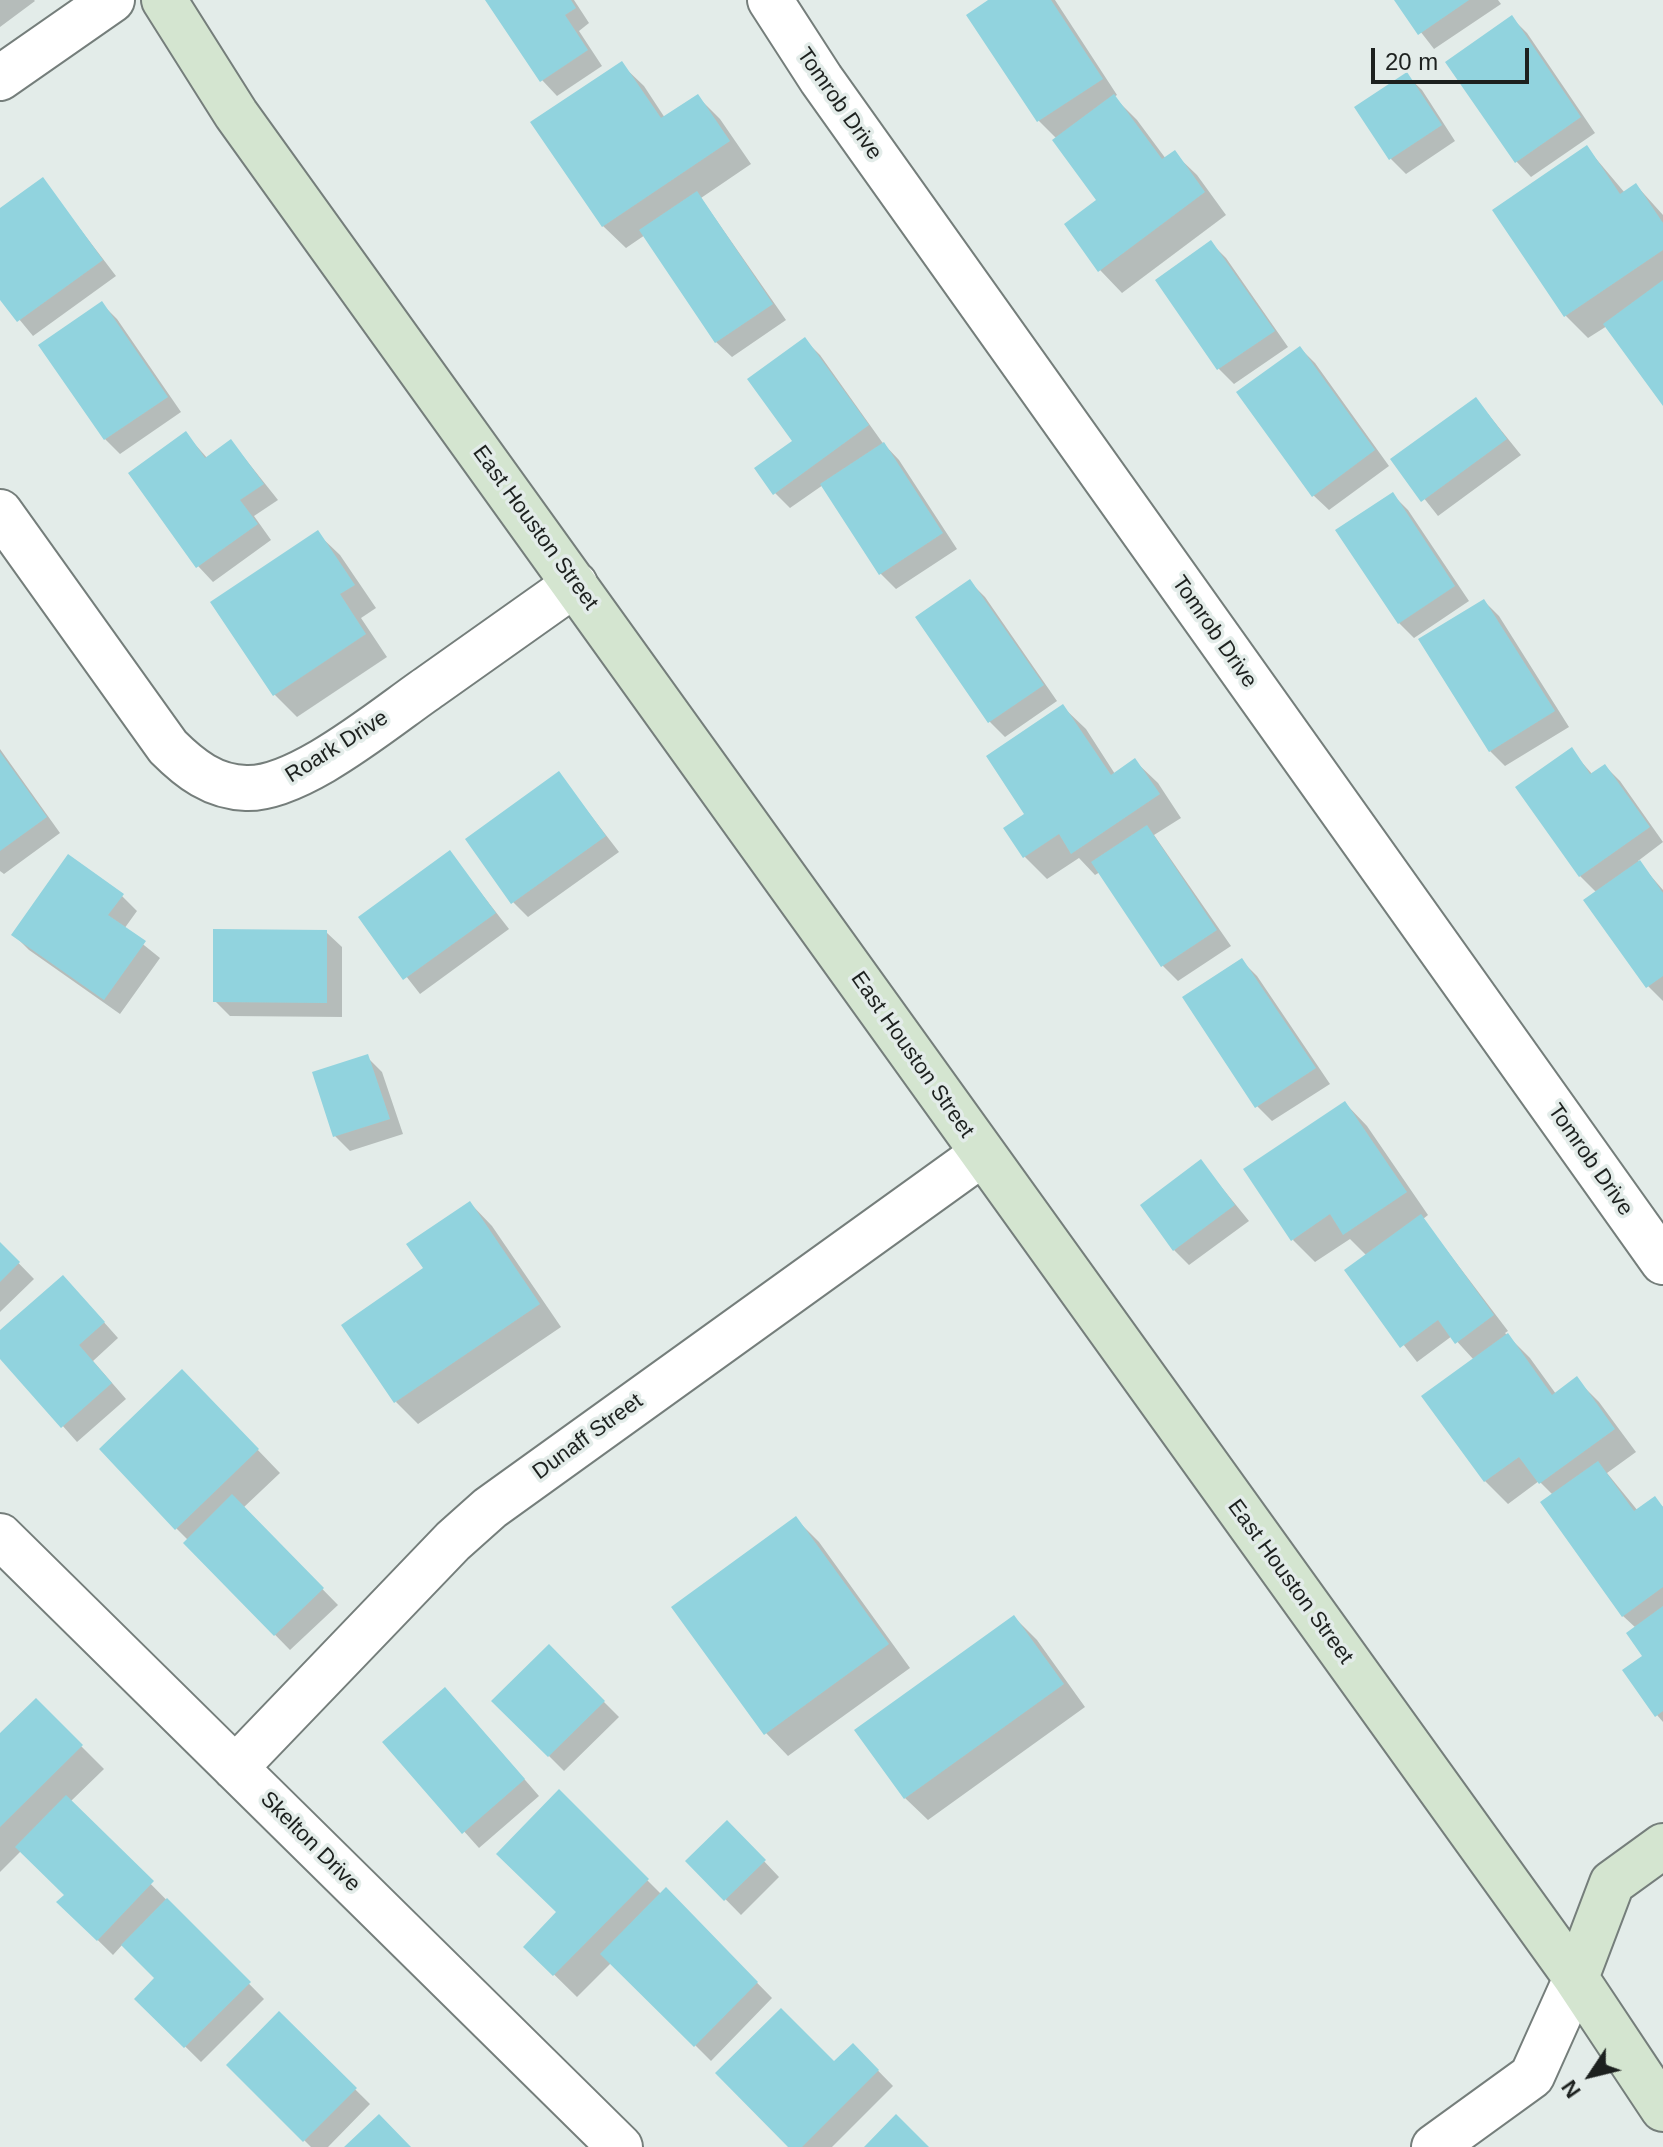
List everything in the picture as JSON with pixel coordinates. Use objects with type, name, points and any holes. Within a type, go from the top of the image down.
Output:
[{"type":"main road","name":"East Houston Street","points":[[164,0],[236,114],[1576,1978],[1663,2109]]},
{"type":"main road","points":[[1576,1978],[1612,1883],[1663,1846]]},
{"type":"street","points":[[0,78],[112,0]]},
{"type":"street","name":"Tomrob Drive","points":[[770,0],[830,92],[1663,1262]]},
{"type":"street","name":"Roark Drive","points":[[0,512],[168,747],[190,769],[217,783],[247,788],[278,784],[334,754],[575,584]]},
{"type":"street","name":"Dunaff Street","points":[[235,1768],[453,1541],[490,1508],[982,1154]]},
{"type":"street","name":"Skelton Drive","points":[[0,1536],[620,2147]]},
{"type":"street","points":[[1434,2147],[1532,2076],[1576,1978]]},
{"type":"building","points":[[485,0],[571,0],[576,8],[565,15],[588,50],[540,82]]},
{"type":"building","points":[[988,0],[1051,0],[1103,79],[1037,122],[966,15]]},
{"type":"building","points":[[1394,0],[1469,0],[1418,35]]},
{"type":"building","points":[[1512,15],[1581,117],[1515,163],[1445,62]]},
{"type":"building","points":[[622,61],[661,118],[698,94],[730,141],[602,227],[530,122]]},
{"type":"building","points":[[1407,72],[1442,125],[1389,160],[1354,107]]},
{"type":"building","points":[[1114,94],[1162,159],[1175,150],[1205,192],[1098,272],[1064,224],[1096,200],[1052,140]]},
{"type":"building","points":[[1587,145],[1620,194],[1636,183],[1663,223],[1663,250],[1564,317],[1492,210]]},
{"type":"building","points":[[43,177],[103,260],[17,322],[0,300],[0,208]]},
{"type":"building","points":[[697,191],[773,304],[715,343],[639,230]]},
{"type":"building","points":[[1211,240],[1275,331],[1217,370],[1155,280]]},
{"type":"building","points":[[1663,280],[1663,406],[1603,324]]},
{"type":"building","points":[[102,301],[168,397],[104,440],[38,345]]},
{"type":"building","points":[[805,337],[869,425],[773,495],[754,468],[792,441],[747,379]]},
{"type":"building","points":[[1300,346],[1375,450],[1312,497],[1236,392]]},
{"type":"building","points":[[1476,397],[1507,439],[1421,502],[1390,459]]},
{"type":"building","points":[[186,431],[205,458],[231,439],[264,484],[240,500],[258,524],[196,568],[128,473]]},
{"type":"building","points":[[884,442],[943,533],[879,575],[820,484]]},
{"type":"building","points":[[1393,492],[1455,586],[1398,624],[1335,530]]},
{"type":"building","points":[[318,530],[355,585],[340,594],[366,634],[273,696],[210,602]]},
{"type":"building","points":[[970,579],[1044,685],[988,723],[915,617]]},
{"type":"building","points":[[1484,599],[1555,711],[1489,752],[1418,639]]},
{"type":"building","points":[[1063,704],[1111,775],[1135,758],[1160,794],[1071,854],[1059,834],[1023,858],[1003,828],[1024,814],[986,756]]},
{"type":"building","points":[[1572,747],[1590,774],[1605,764],[1650,827],[1579,877],[1515,787]]},
{"type":"building","points":[[0,752],[47,817],[0,851]]},
{"type":"building","points":[[559,771],[606,836],[511,904],[465,839]]},
{"type":"building","points":[[1147,825],[1217,930],[1161,967],[1091,862]]},
{"type":"building","points":[[450,850],[496,913],[403,980],[358,917]]},
{"type":"building","points":[[68,854],[124,894],[108,915],[146,941],[104,1000],[11,935]]},
{"type":"building","points":[[1640,860],[1663,893],[1663,976],[1646,988],[1583,900]]},
{"type":"building","points":[[213,929],[327,930],[327,1003],[213,1002]]},
{"type":"building","points":[[1242,958],[1316,1068],[1255,1108],[1182,997]]},
{"type":"building","points":[[368,1054],[390,1119],[333,1137],[312,1072]]},
{"type":"building","points":[[1345,1101],[1407,1192],[1343,1235],[1330,1214],[1291,1241],[1243,1169]]},
{"type":"building","points":[[1201,1159],[1235,1205],[1173,1251],[1140,1205]]},
{"type":"building","points":[[470,1201],[540,1304],[394,1403],[341,1325],[423,1268],[406,1244]]},
{"type":"building","points":[[1421,1214],[1494,1315],[1455,1344],[1438,1320],[1400,1348],[1344,1270]]},
{"type":"building","points":[[0,1242],[20,1262],[0,1282]]},
{"type":"building","points":[[63,1275],[105,1322],[79,1345],[112,1383],[61,1428],[0,1359],[0,1330]]},
{"type":"building","points":[[1508,1333],[1552,1395],[1577,1376],[1615,1429],[1539,1484],[1519,1457],[1484,1482],[1421,1396]]},
{"type":"building","points":[[182,1369],[259,1449],[175,1530],[99,1449]]},
{"type":"building","points":[[1598,1461],[1634,1511],[1655,1496],[1663,1507],[1663,1587],[1622,1617],[1540,1502]]},
{"type":"building","points":[[232,1494],[324,1588],[274,1636],[183,1543]]},
{"type":"building","points":[[796,1516],[889,1644],[764,1735],[671,1607]]},
{"type":"building","points":[[1663,1606],[1663,1711],[1655,1717],[1622,1670],[1642,1656],[1626,1633]]},
{"type":"building","points":[[1014,1615],[1064,1684],[904,1799],[854,1730]]},
{"type":"building","points":[[549,1644],[605,1701],[548,1757],[491,1701]]},
{"type":"building","points":[[445,1687],[525,1779],[462,1834],[382,1742]]},
{"type":"building","points":[[36,1698],[83,1745],[0,1827],[0,1733]]},
{"type":"building","points":[[559,1789],[649,1879],[553,1976],[523,1947],[556,1912],[496,1854]]},
{"type":"building","points":[[66,1795],[154,1881],[97,1941],[56,1902],[64,1895],[15,1847]]},
{"type":"building","points":[[727,1820],[766,1860],[724,1901],[685,1861]]},
{"type":"building","points":[[666,1887],[758,1982],[694,2047],[600,1954]]},
{"type":"building","points":[[167,1898],[251,1982],[184,2048],[134,1999],[154,1978],[121,1945]]},
{"type":"building","points":[[781,2008],[834,2061],[853,2043],[879,2070],[802,2147],[788,2147],[715,2073]]},
{"type":"building","points":[[279,2011],[357,2088],[303,2142],[226,2065]]},
{"type":"building","points":[[379,2114],[411,2147],[344,2147]]},
{"type":"building","points":[[896,2114],[929,2147],[864,2147]]}]
